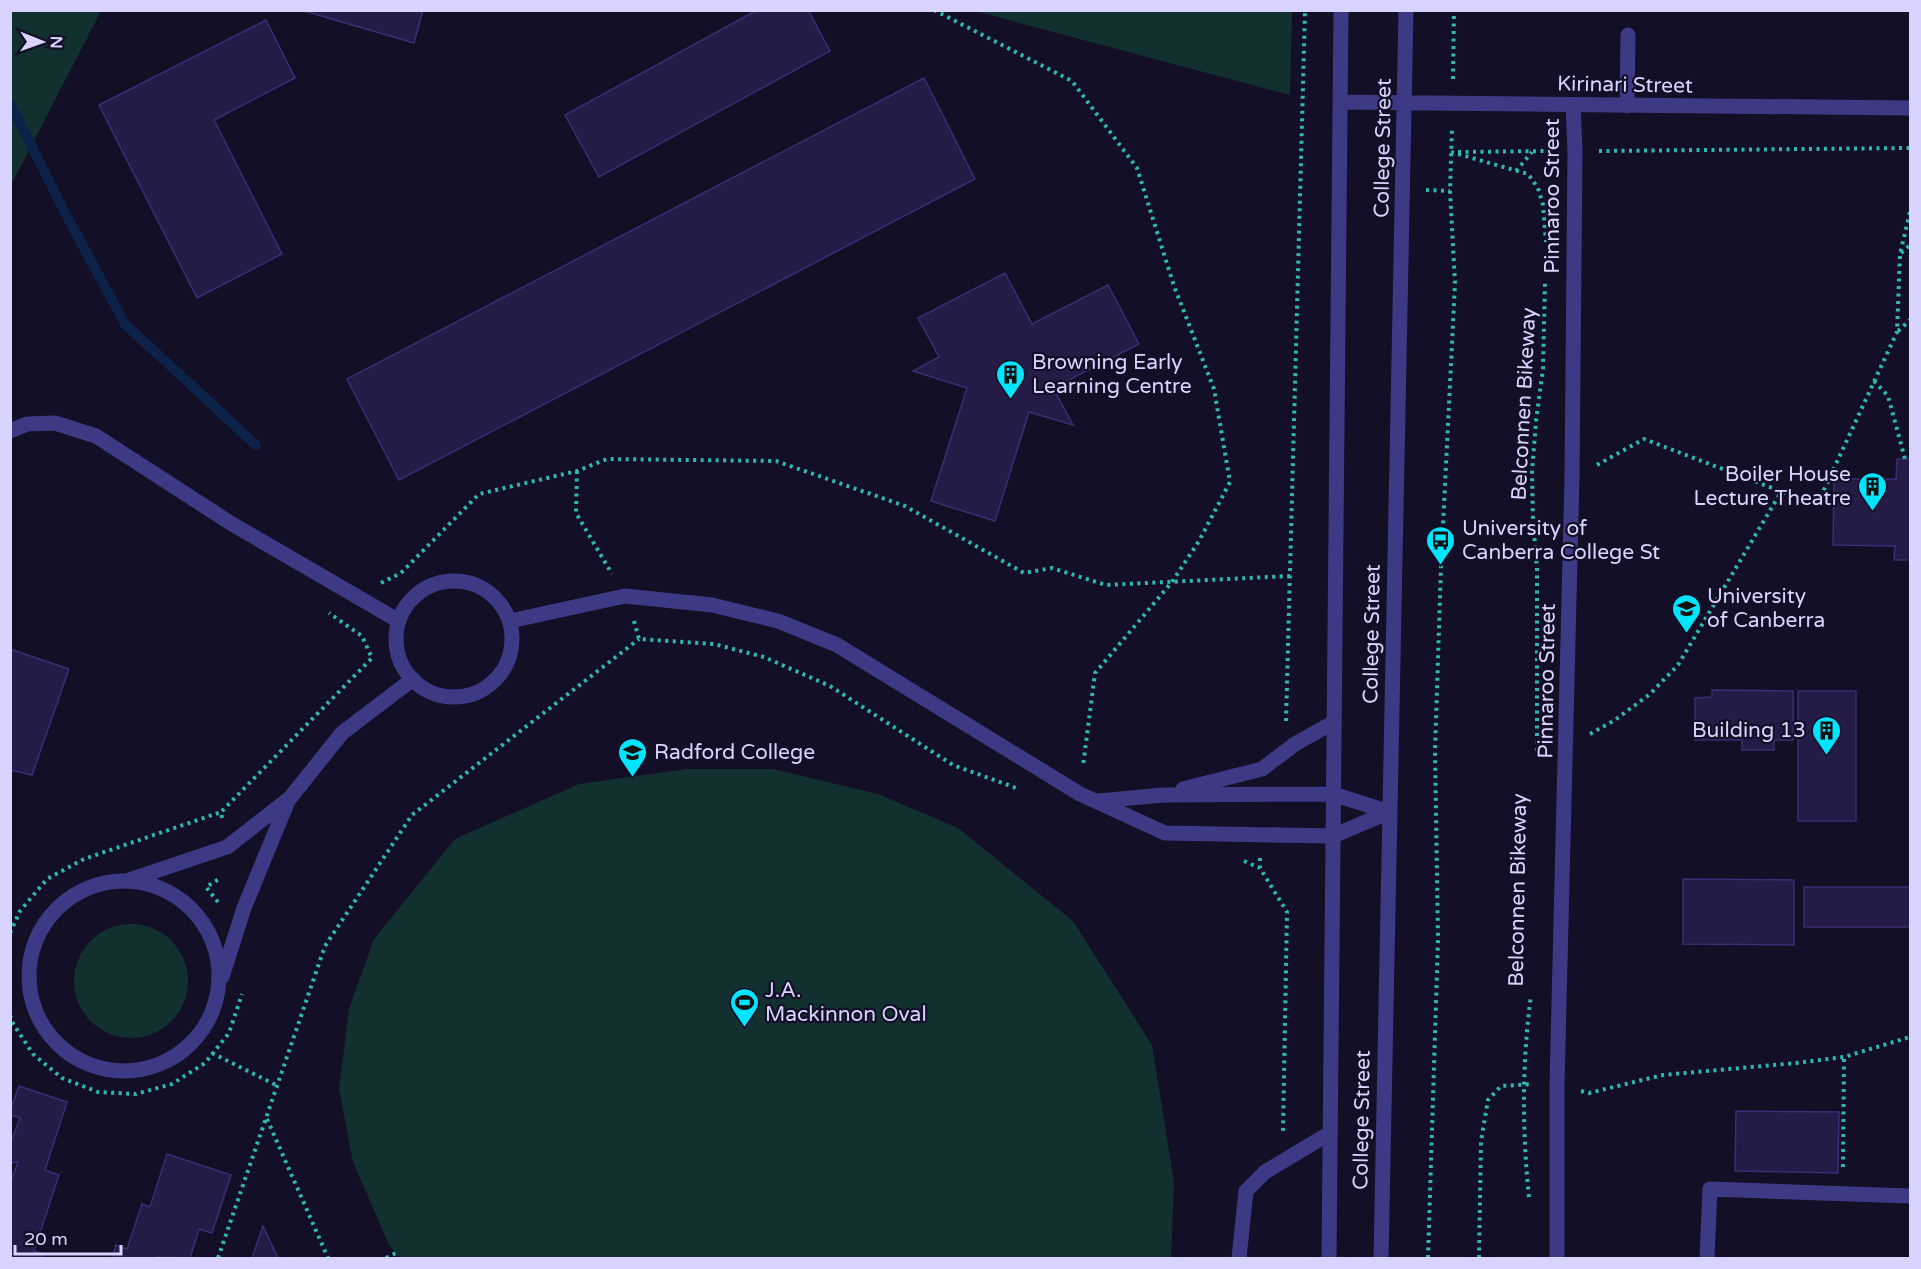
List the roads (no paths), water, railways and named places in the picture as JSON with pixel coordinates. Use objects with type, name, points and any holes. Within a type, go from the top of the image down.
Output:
[{"type":"street","name":"College Street","points":[[1329,1258],[1341,10]]},
{"type":"street","name":"College Street","points":[[1381,1258],[1406,10]]},
{"type":"street","points":[[1627,106],[1628,35]]},
{"type":"street","name":"Kirinari Street","points":[[1340,102],[1911,108]]},
{"type":"street","name":"Pinnaroo Street","points":[[1557,1258],[1557,1084],[1572,478],[1575,151],[1573,105]]},
{"type":"street","points":[[10,431],[27,424],[56,423],[96,436],[232,524],[399,621]]},
{"type":"street","points":[[448,580],[468,582],[486,590],[501,603],[510,621],[512,640],[509,659],[499,676],[484,688],[466,696],[446,697],[428,690],[412,679],[403,666],[396,636],[399,621],[406,606],[432,585],[448,580]]},
{"type":"street","points":[[510,621],[625,596],[712,605],[777,621],[837,645],[1080,794],[1165,833],[1333,836],[1389,812]]},
{"type":"street","points":[[290,798],[244,908],[220,982],[213,1012],[195,1040],[170,1061],[139,1071],[106,1070],[75,1059],[50,1037],[34,1008],[29,976],[35,943],[49,916],[71,896],[99,883],[129,880],[227,847],[290,798],[342,733],[412,679]]},
{"type":"street","points":[[1163,795],[1262,769],[1295,744],[1334,722]]},
{"type":"street","points":[[1096,801],[1163,795],[1333,794],[1389,812]]},
{"type":"street","points":[[129,880],[159,886],[185,902],[205,924],[217,952],[220,982]]},
{"type":"street","points":[[1239,1258],[1246,1191],[1264,1172],[1330,1133]]},
{"type":"street","points":[[1707,1258],[1710,1189],[1911,1196]]},
{"type":"waterway","points":[[10,103],[63,209],[125,324],[256,445]]},
{"type":"place","name":"Browning Early Learning Centre","points":[[1011,400]]},
{"type":"place","name":"Boiler House Lecture Theatre","points":[[1872,512]]},
{"type":"place","name":"University of Canberra College St","points":[[1441,566]]},
{"type":"place","name":"University of Canberra","points":[[1686,634]]},
{"type":"place","name":"Building 13","points":[[1827,756]]},
{"type":"place","name":"Radford College","points":[[633,778]]},
{"type":"place","name":"J.A. Mackinnon Oval","points":[[744,1028]]}]
